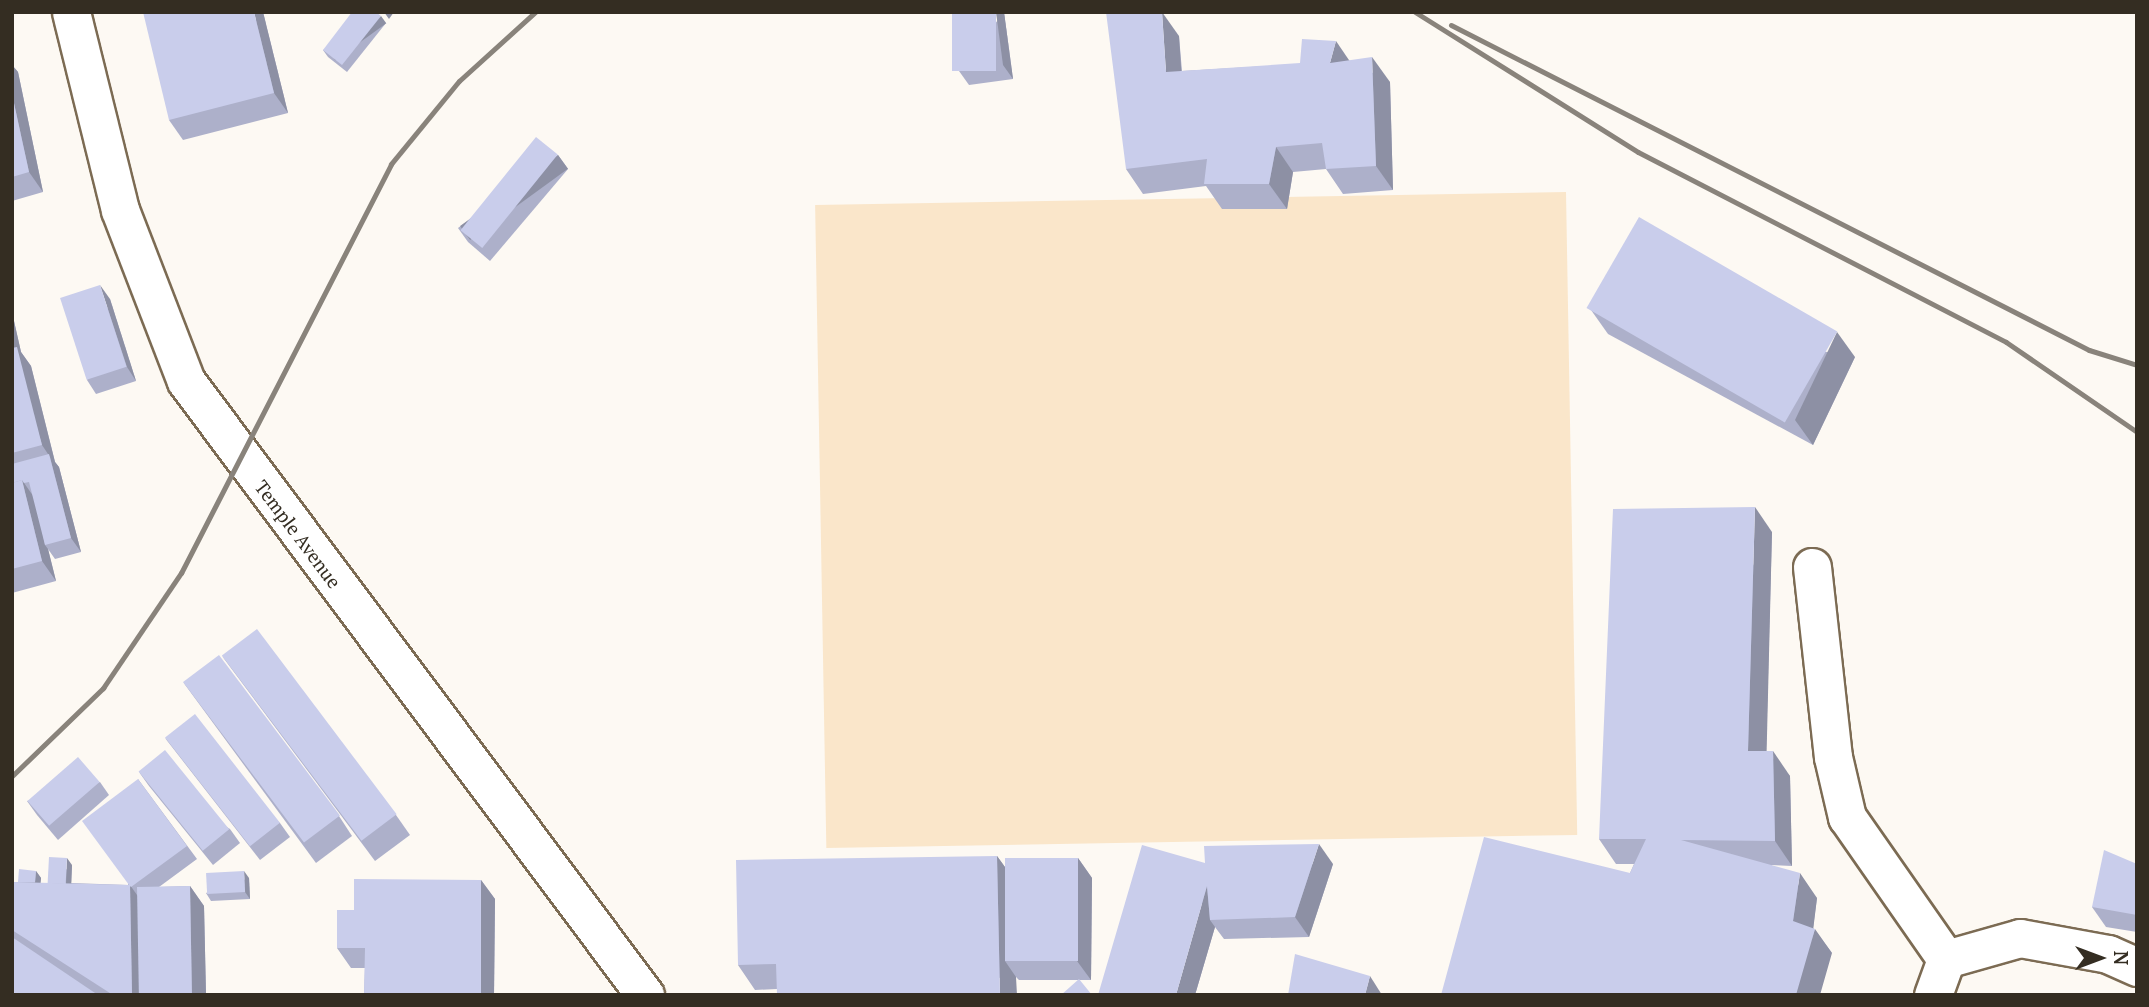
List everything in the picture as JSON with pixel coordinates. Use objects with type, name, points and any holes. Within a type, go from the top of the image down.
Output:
[{"type":"street","name":"Temple Avenue","points":[[71,12],[120,210],[186,381],[645,995]]},
{"type":"street","points":[[1812,567],[1833,757],[1847,817],[1946,959]]},
{"type":"street","points":[[1946,959],[2020,937],[2108,954],[2137,967]]},
{"type":"street","points":[[1933,995],[1946,959]]},
{"type":"shaded area","points":[[1566,192],[1577,835],[826,848],[815,205]]},
{"type":"building","points":[[143,12],[254,12],[274,93],[169,120]]},
{"type":"building","points":[[352,12],[376,12],[381,16],[342,65],[323,50]]},
{"type":"building","points":[[952,12],[996,12],[996,71],[952,71]]},
{"type":"building","points":[[1106,12],[1162,12],[1166,72],[1300,63],[1302,39],[1336,41],[1330,63],[1372,57],[1376,166],[1326,169],[1322,143],[1276,147],[1269,184],[1204,184],[1207,159],[1126,169]]},
{"type":"building","points":[[12,94],[29,172],[12,177]]},
{"type":"building","points":[[536,137],[558,155],[482,248],[460,230]]},
{"type":"building","points":[[1639,217],[1837,332],[1785,422],[1586,308]]},
{"type":"building","points":[[100,285],[127,367],[87,380],[60,298]]},
{"type":"building","points":[[17,347],[42,445],[12,453],[12,348]]},
{"type":"building","points":[[49,454],[71,538],[45,545],[29,482],[24,483],[22,480],[12,483],[12,464]]},
{"type":"building","points":[[22,480],[42,561],[12,569],[12,483]]},
{"type":"building","points":[[1755,507],[1748,751],[1773,751],[1775,841],[1681,840],[1800,873],[1793,921],[1815,929],[1796,995],[1441,995],[1484,837],[1630,873],[1646,839],[1599,839],[1613,509]]},
{"type":"building","points":[[257,629],[397,814],[361,841],[222,655]]},
{"type":"building","points":[[219,655],[340,816],[304,843],[183,682]]},
{"type":"building","points":[[195,714],[280,823],[250,846],[165,737]]},
{"type":"building","points":[[165,750],[229,829],[203,851],[139,771]]},
{"type":"building","points":[[78,757],[100,782],[49,826],[27,801]]},
{"type":"building","points":[[138,779],[187,846],[131,887],[82,821]]},
{"type":"building","points":[[1319,844],[1295,917],[1210,920],[1207,886],[1176,995],[1098,995],[1142,845],[1205,863],[1204,846]]},
{"type":"building","points":[[2104,850],[2137,864],[2137,915],[2092,907]]},
{"type":"building","points":[[997,856],[1000,995],[777,995],[776,964],[738,965],[736,860]]},
{"type":"building","points":[[49,857],[67,858],[66,884],[48,883]]},
{"type":"building","points":[[1005,858],[1078,858],[1078,961],[1005,961]]},
{"type":"building","points":[[19,869],[36,871],[35,882],[18,882]]},
{"type":"building","points":[[244,871],[245,892],[207,894],[206,873]]},
{"type":"building","points":[[354,879],[481,880],[481,995],[364,995],[365,948],[337,948],[337,910],[354,910]]},
{"type":"building","points":[[12,882],[130,885],[132,995],[113,995],[12,930]]},
{"type":"building","points":[[190,886],[192,995],[139,995],[137,887]]},
{"type":"building","points":[[12,937],[98,995],[12,995]]},
{"type":"building","points":[[1295,954],[1370,976],[1365,995],[1288,995]]},
{"type":"building","points":[[1079,979],[1092,995],[1061,995]]},
{"type":"railway","points":[[12,776],[103,688],[181,573],[391,164],[459,81],[535,12]]},
{"type":"railway","points":[[1415,12],[1638,152],[2006,342],[2137,432]]},
{"type":"railway","points":[[1451,25],[2089,350],[2137,365]]}]
